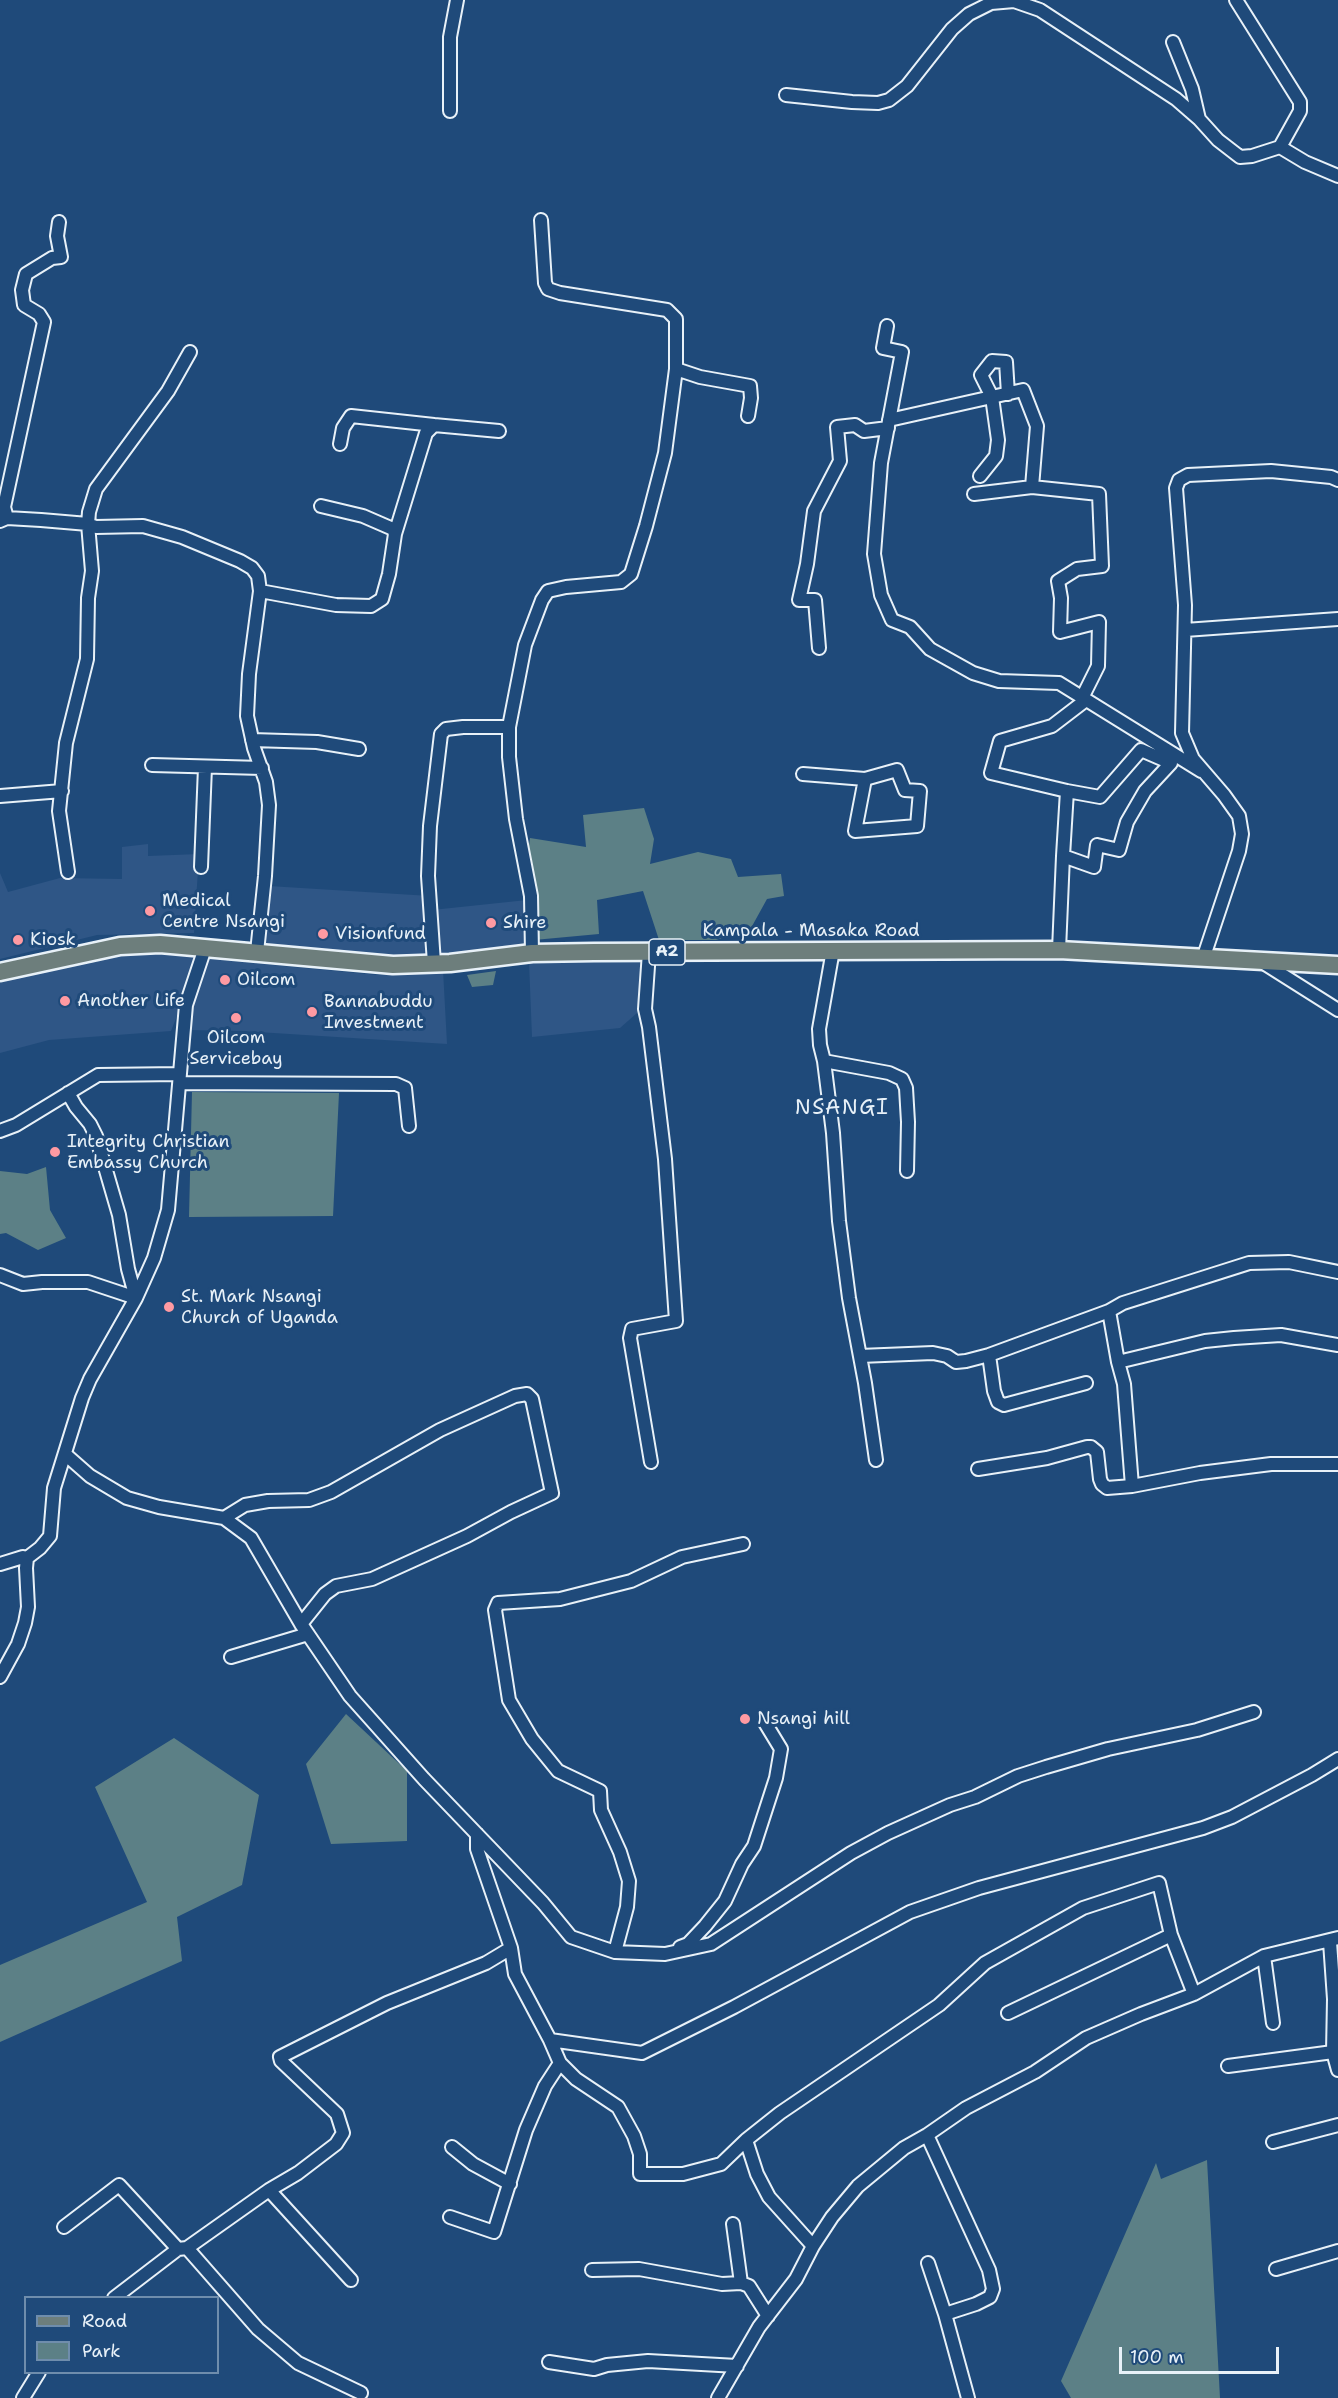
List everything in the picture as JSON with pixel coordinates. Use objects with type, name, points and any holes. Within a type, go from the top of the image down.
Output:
[{"type":"main road","name":"Kampala - Masaka Road","points":[[0,972],[120,946],[160,944],[393,965],[450,963],[532,953],[833,950],[1059,950],[1338,965]]},
{"type":"street","points":[[450,111],[450,37],[457,0]]},
{"type":"street","points":[[786,95],[852,102],[878,103],[889,100],[907,86],[952,29],[969,14],[991,3],[1014,1],[1050,16],[1176,99],[1218,140],[1240,157],[1252,156],[1280,147],[1300,111],[1300,102],[1236,0]]},
{"type":"street","points":[[1173,42],[1192,90],[1199,119]]},
{"type":"street","points":[[1280,147],[1305,162],[1338,176]]},
{"type":"street","points":[[532,953],[531,897],[515,809],[509,757],[509,727],[525,645],[542,600],[548,591],[621,582],[627,578],[635,565],[665,453],[676,369],[676,319],[666,310],[560,293],[548,288],[545,283],[541,220]]},
{"type":"street","points":[[59,222],[57,236],[61,256],[52,258],[26,274],[22,290],[24,304],[39,314],[44,322],[4,507],[4,520],[88,524],[96,527],[143,526],[182,537],[252,568],[258,576],[260,591],[249,674],[247,716],[252,740],[266,782],[269,805],[257,952]]},
{"type":"street","points":[[888,326],[883,348],[902,352],[881,463],[874,554],[881,595],[892,620],[910,627],[930,649],[973,673],[999,681],[1059,683],[1201,771]]},
{"type":"street","points":[[68,872],[59,811],[66,743],[87,659],[88,598],[92,571],[88,524],[96,489],[168,391],[190,352]]},
{"type":"street","points":[[980,476],[996,456],[998,440],[992,397],[981,375],[992,360],[1006,362],[1008,394]]},
{"type":"street","points":[[676,369],[700,377],[750,386],[748,416]]},
{"type":"street","points":[[819,648],[815,600],[799,600],[807,564],[814,511],[840,461],[837,427],[855,425],[864,431],[1028,387],[1037,426],[1032,487]]},
{"type":"street","points":[[340,444],[343,428],[351,416],[499,431]]},
{"type":"street","points":[[260,591],[336,605],[365,607],[378,604],[382,599],[389,574],[395,534],[426,433],[434,425]]},
{"type":"street","points":[[1203,959],[1239,851],[1242,834],[1239,816],[1224,795],[1201,771],[1185,744],[1182,733],[1185,605],[1176,488],[1179,480],[1188,475],[1271,471],[1331,477],[1338,480]]},
{"type":"street","points":[[974,494],[1032,487],[1099,494],[1101,566],[1077,569],[1058,581],[1062,597],[1060,632],[1099,622],[1098,666],[1084,699],[1052,726],[1000,741],[991,773],[1100,797],[1142,750],[1171,763],[1145,791],[1126,822],[1119,850],[1097,845],[1094,867],[1063,856]]},
{"type":"street","points":[[321,506],[363,516],[389,526],[395,534]]},
{"type":"street","points":[[1185,630],[1338,620]]},
{"type":"street","points":[[434,963],[428,876],[430,826],[441,734],[446,729],[463,727],[509,727]]},
{"type":"street","points":[[252,740],[317,742],[359,749]]},
{"type":"street","points":[[152,765],[262,768]]},
{"type":"street","points":[[201,867],[205,767]]},
{"type":"street","points":[[803,774],[865,779],[897,770],[905,790],[920,791],[917,826],[855,831],[865,779]]},
{"type":"street","points":[[0,796],[62,791]]},
{"type":"street","points":[[1059,950],[1067,791]]},
{"type":"street","points":[[0,1564],[23,1557],[27,1558],[50,1536],[54,1488],[90,1379],[136,1298],[154,1258],[168,1210],[186,1005],[205,948]]},
{"type":"street","points":[[833,950],[819,1029],[820,1045],[833,1133],[839,1221],[875,1441],[876,1460]]},
{"type":"street","points":[[649,952],[645,1009],[665,1159],[676,1321],[632,1329],[630,1338],[651,1462]]},
{"type":"street","points":[[1262,962],[1338,1010]]},
{"type":"street","points":[[824,1061],[889,1073],[902,1079],[906,1088],[908,1122],[907,1171]]},
{"type":"street","points":[[0,1131],[16,1125],[98,1076],[396,1084],[405,1088],[409,1126]]},
{"type":"street","points":[[68,1093],[96,1136],[120,1215],[128,1269],[136,1298]]},
{"type":"street","points":[[860,1356],[942,1354],[958,1362],[989,1355],[1109,1311],[1123,1303],[1249,1263],[1289,1262],[1338,1272]]},
{"type":"street","points":[[0,1275],[23,1284],[88,1282],[136,1298]]},
{"type":"street","points":[[1109,1311],[1124,1384],[1132,1486]]},
{"type":"street","points":[[1118,1362],[1205,1341],[1234,1338],[1281,1335],[1338,1345]]},
{"type":"street","points":[[989,1355],[994,1391],[998,1402],[1004,1405],[1086,1383]]},
{"type":"street","points":[[224,1518],[245,1505],[268,1501],[309,1500],[331,1492],[440,1430],[515,1396],[527,1394],[532,1399],[552,1493],[467,1536],[372,1579],[336,1586],[325,1594],[304,1629],[231,1657]]},
{"type":"street","points":[[978,1469],[1047,1458],[1091,1447],[1097,1452],[1102,1484],[1107,1488],[1271,1464],[1338,1464]]},
{"type":"street","points":[[65,1454],[90,1476],[126,1498],[159,1508],[224,1518],[251,1538],[304,1629],[350,1696],[543,1903],[571,1937],[615,1952],[665,1954],[711,1944],[851,1853],[888,1833],[950,1805],[975,1797],[1018,1776],[1108,1749],[1197,1730],[1254,1712]]},
{"type":"street","points":[[615,1952],[627,1907],[629,1881],[620,1852],[601,1810],[600,1791],[558,1772],[526,1729],[509,1700],[495,1610],[498,1603],[560,1599],[630,1581],[682,1557],[743,1544]]},
{"type":"street","points":[[0,1677],[18,1644],[25,1623],[28,1607],[27,1558]]},
{"type":"street","points":[[665,1954],[688,1944],[705,1926],[725,1901],[742,1863],[754,1846],[776,1778],[781,1749],[764,1721]]},
{"type":"street","points":[[550,2040],[642,2053],[734,2007],[910,1912],[979,1888],[1212,1824],[1250,1808],[1338,1759]]},
{"type":"street","points":[[477,1834],[477,1849],[512,1948],[515,1974],[560,2063],[576,2079],[618,2108],[634,2136],[640,2154],[640,2174],[683,2174],[721,2164],[746,2140],[780,2113],[939,2005],[985,1963],[1083,1908],[1159,1883],[1171,1935],[1194,1994]]},
{"type":"street","points":[[1008,2013],[1171,1935]]},
{"type":"street","points":[[718,2398],[768,2316],[796,2279],[813,2246],[832,2217],[858,2186],[904,2148],[966,2108],[1035,2072],[1086,2038],[1194,1994],[1264,1956],[1334,1940],[1333,2052],[1338,2070]]},
{"type":"street","points":[[117,2296],[269,2190],[298,2173],[336,2144],[343,2133],[337,2114],[281,2061],[279,2056],[294,2051],[387,2003],[486,1964],[512,1948]]},
{"type":"street","points":[[1264,1956],[1273,2023]]},
{"type":"street","points":[[1228,2066],[1333,2052]]},
{"type":"street","points":[[450,2217],[494,2232],[526,2130],[545,2086],[560,2063]]},
{"type":"street","points":[[1273,2142],[1338,2124]]},
{"type":"street","points":[[927,2135],[989,2271],[993,2289],[990,2297],[945,2314]]},
{"type":"street","points":[[746,2140],[757,2174],[769,2197],[813,2246]]},
{"type":"street","points":[[452,2147],[473,2164],[510,2184]]},
{"type":"street","points":[[64,2227],[119,2185],[258,2329],[298,2363],[361,2393]]},
{"type":"street","points":[[269,2190],[351,2280]]},
{"type":"street","points":[[733,2224],[741,2283]]},
{"type":"street","points":[[1276,2269],[1338,2251]]},
{"type":"street","points":[[928,2263],[945,2314],[968,2398]]},
{"type":"street","points":[[592,2270],[639,2269],[722,2284],[741,2283],[750,2286],[768,2316]]},
{"type":"street","points":[[549,2362],[594,2369],[607,2365],[648,2361],[737,2366]]},
{"type":"street","points":[[23,2398],[38,2374]]},
{"type":"shaded area","points":[[148,844],[148,856],[199,854],[194,933],[97,935],[0,959],[0,873],[8,892],[60,878],[122,879],[122,847]]},
{"type":"shaded area","points":[[269,886],[430,896],[432,910],[527,900],[528,934],[525,950],[466,955],[344,955],[262,944]]},
{"type":"shaded area","points":[[156,951],[201,955],[171,1031],[49,1040],[0,1053],[0,983],[87,956]]},
{"type":"shaded area","points":[[209,959],[379,975],[443,970],[447,1044],[242,1031],[188,1030],[202,972]]},
{"type":"shaded area","points":[[645,961],[637,1013],[620,1028],[532,1037],[529,962]]},
{"type":"green space","points":[[644,808],[654,839],[650,864],[698,852],[731,859],[738,877],[781,874],[784,896],[767,899],[751,928],[716,940],[659,940],[643,891],[597,900],[599,934],[534,940],[525,874],[530,838],[586,847],[583,815]]},
{"type":"green space","points":[[496,971],[493,985],[472,987],[467,975]]},
{"type":"green space","points":[[192,1092],[339,1093],[333,1216],[189,1217]]},
{"type":"green space","points":[[46,1167],[50,1210],[66,1238],[38,1250],[6,1233],[0,1234],[0,1171],[27,1174]]},
{"type":"green space","points":[[346,1714],[407,1771],[407,1841],[331,1844],[306,1764]]},
{"type":"green space","points":[[174,1738],[259,1795],[242,1885],[177,1917],[182,1961],[0,2042],[0,1965],[147,1902],[95,1787]]},
{"type":"green space","points":[[1207,2160],[1220,2398],[1071,2398],[1061,2381],[1156,2163],[1161,2179]]},
{"type":"place","name":"Medical Centre Nsangi","points":[[150,911]]},
{"type":"place","name":"Shire","points":[[491,923]]},
{"type":"place","name":"Visionfund","points":[[323,934]]},
{"type":"place","name":"Kiosk","points":[[18,940]]},
{"type":"place","name":"Oilcom","points":[[225,980]]},
{"type":"place","name":"Another Life","points":[[65,1001]]},
{"type":"place","name":"Bannabuddu Investment","points":[[312,1012]]},
{"type":"place","name":"Oilcom Servicebay","points":[[236,1018]]},
{"type":"place","name":"Integrity Christian Embassy Church","points":[[55,1152]]},
{"type":"place","name":"St. Mark Nsangi Church of Uganda","points":[[169,1307]]},
{"type":"place","name":"Nsangi hill","points":[[745,1719]]},
{"type":"district","name":"NSANGI","points":[[842,1109]]}]
